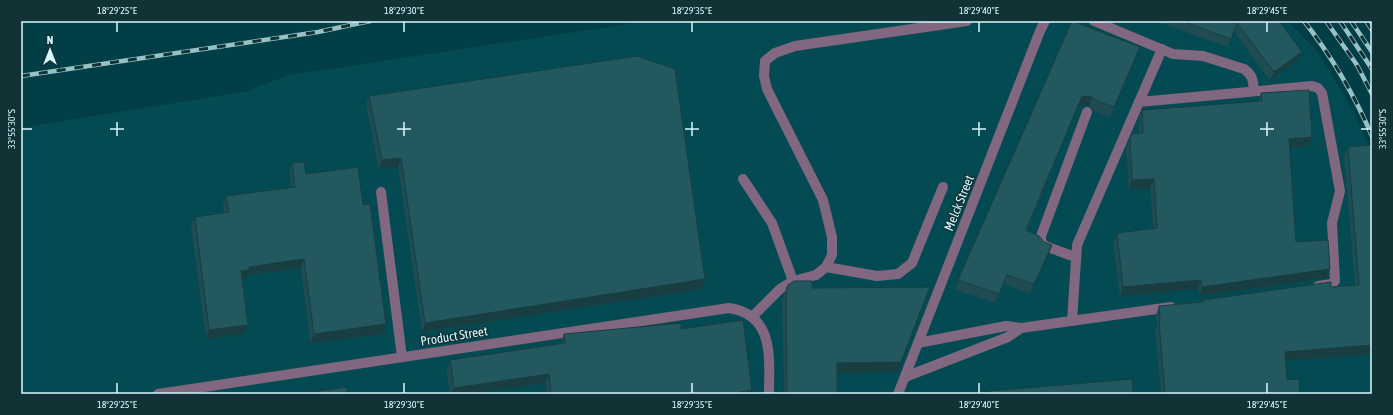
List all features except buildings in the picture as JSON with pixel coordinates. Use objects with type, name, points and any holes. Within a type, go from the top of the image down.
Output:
[{"type":"street","points":[[769,394],[769,348],[763,327],[752,316],[780,289],[793,281],[816,275],[826,267],[832,255],[832,237],[823,200],[767,89],[764,76],[764,61],[775,53],[794,46],[967,21]]},
{"type":"street","name":"Melck Street","points":[[898,394],[1045,21]]},
{"type":"street","points":[[1094,21],[1180,56],[1211,58],[1244,69],[1250,73],[1253,79],[1254,91]]},
{"type":"street","points":[[1072,321],[1075,257],[1077,245],[1162,49]]},
{"type":"street","points":[[1139,102],[1312,86],[1318,88],[1322,93],[1340,191],[1332,223],[1336,276],[1335,281],[1331,284],[1308,287]]},
{"type":"street","points":[[1075,257],[1044,246],[1041,242],[1041,236],[1087,112]]},
{"type":"street","points":[[743,179],[772,223],[793,281]]},
{"type":"street","points":[[826,267],[877,276],[898,274],[912,262],[943,187]]},
{"type":"street","points":[[382,192],[402,357]]},
{"type":"street","points":[[918,343],[1006,326],[1021,328],[1182,305]]},
{"type":"street","name":"Product Street","points":[[158,394],[729,308],[742,310],[752,316]]},
{"type":"street","points":[[905,377],[1008,336],[1021,328]]},
{"type":"shaded area","points":[[648,21],[1287,21],[1317,51],[1355,114],[1372,153],[1372,394],[21,394],[21,128],[247,91],[289,75]]},
{"type":"railway","points":[[21,76],[318,32],[370,21]]},
{"type":"railway","points":[[1304,21],[1342,76],[1358,105],[1372,136]]},
{"type":"railway","points":[[1326,21],[1357,65],[1372,94]]},
{"type":"railway","points":[[1340,21],[1372,69]]},
{"type":"railway","points":[[1351,21],[1372,52]]},
{"type":"railway","points":[[1366,21],[1372,30]]}]
